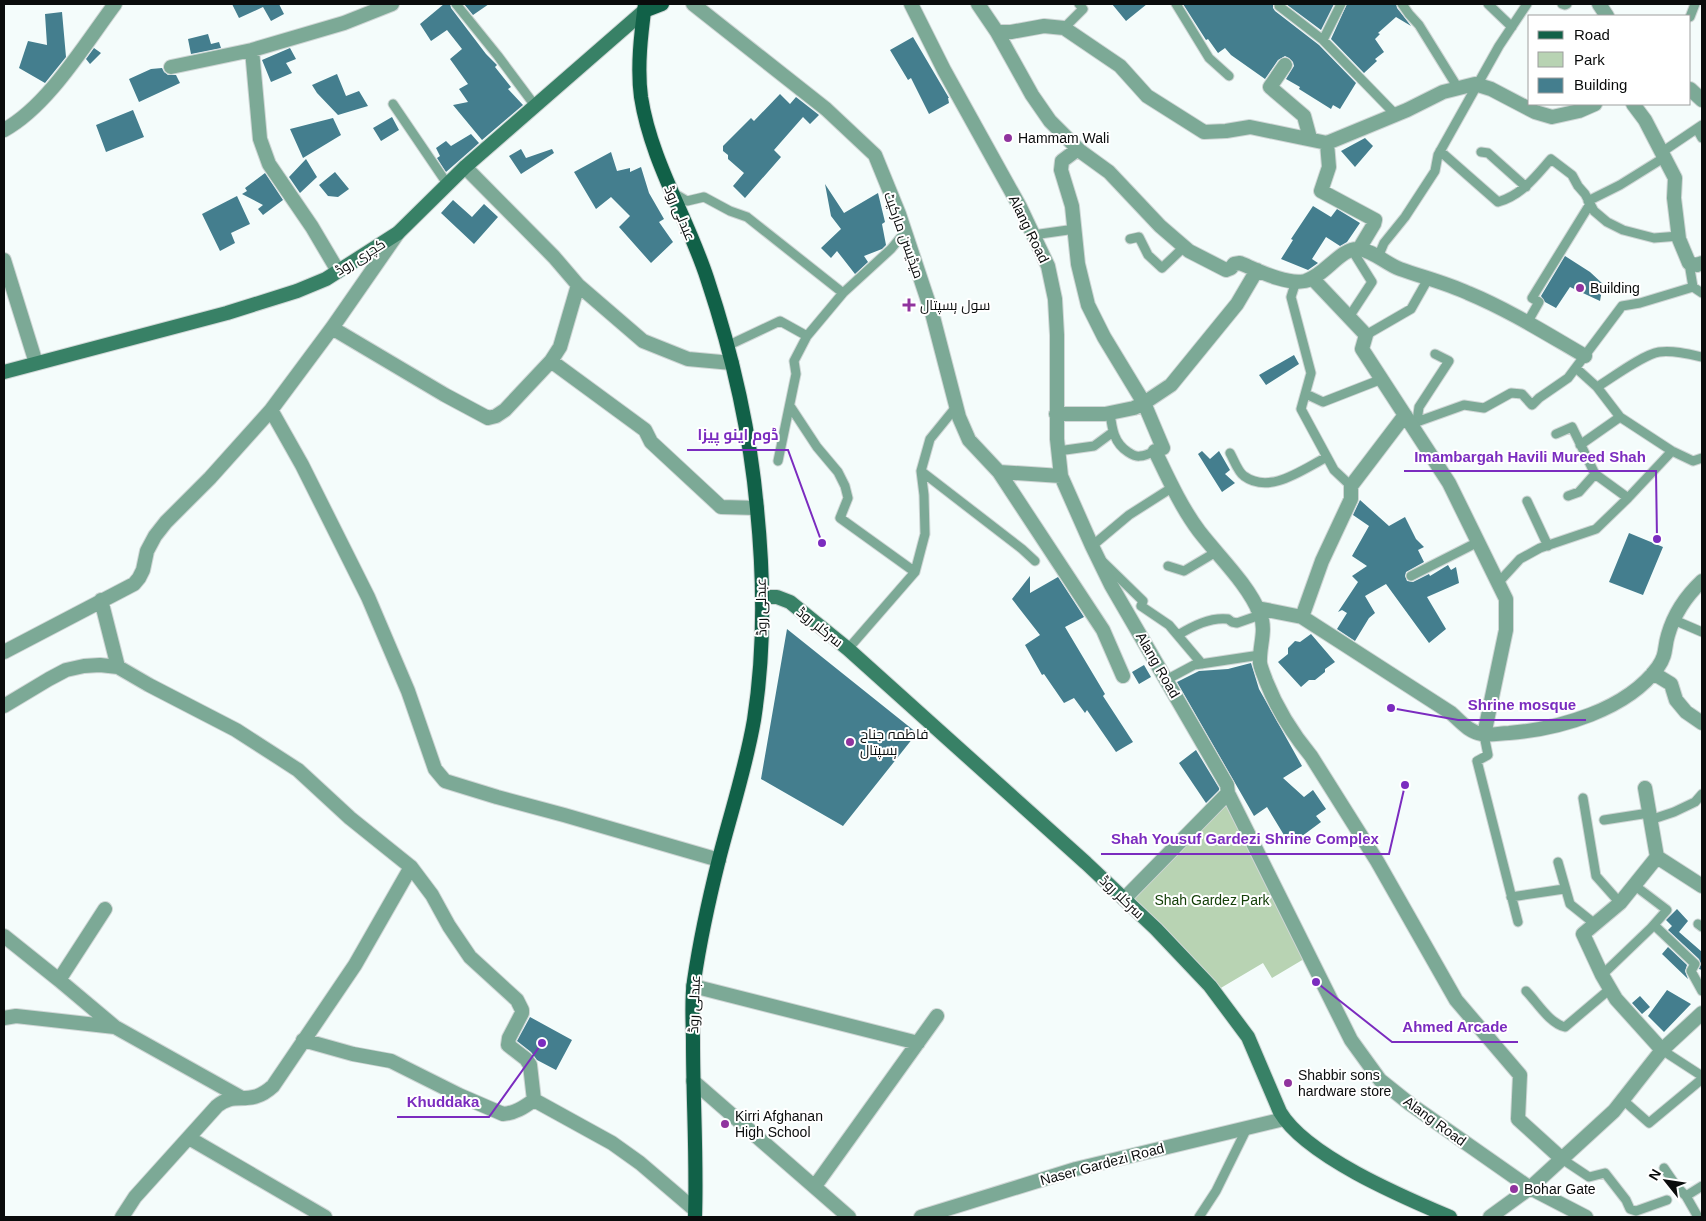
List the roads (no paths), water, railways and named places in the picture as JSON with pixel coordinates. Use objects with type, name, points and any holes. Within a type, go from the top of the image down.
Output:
[{"type":"main road","points":[[644,7],[662,4]]},
{"type":"main road","name":"کچری روڈ","points":[[4,372],[227,313],[298,291],[326,278],[398,233],[465,167],[536,107],[644,7]]},
{"type":"main road","name":"عبدلی روڈ","points":[[644,7],[640,61],[641,96],[650,136],[706,275],[732,363],[746,424],[757,508],[763,597],[762,657],[754,720],[741,781],[719,860],[699,947],[693,986],[695,1214]]},
{"type":"main road","name":"سرکلر روڈ","points":[[763,597],[777,596],[790,602],[848,649],[1086,863],[1156,929],[1210,986],[1248,1037],[1284,1119],[1310,1143],[1345,1166],[1434,1214],[1450,1217]]},
{"type":"street","points":[[4,130],[34,108],[60,78],[115,4]]},
{"type":"street","points":[[171,67],[252,50],[344,23],[392,4]]},
{"type":"street","name":"میڈیسن مارکیٹ","points":[[693,4],[826,109],[874,155],[905,232],[932,313],[956,407],[969,440],[999,472],[1103,630],[1123,676]]},
{"type":"street","name":"Alang Road","points":[[911,4],[944,70],[1020,207],[1048,266],[1055,299],[1057,335],[1056,414],[1061,476],[1111,585],[1223,776],[1228,793],[1352,1040],[1380,1080],[1410,1104],[1530,1188],[1586,1217]]},
{"type":"street","points":[[978,4],[997,32],[1050,121],[1078,149],[1109,172],[1160,226],[1189,252],[1226,270],[1234,264],[1240,263],[1286,281],[1304,281],[1321,274],[1347,251],[1356,250],[1378,257],[1398,268],[1468,293],[1527,323],[1585,356]]},
{"type":"street","points":[[1599,4],[1606,15]]},
{"type":"street","points":[[997,32],[1011,32],[1044,26],[1064,28],[1120,66],[1147,96],[1204,132],[1226,132],[1250,127],[1327,142],[1396,114],[1443,92],[1475,84],[1491,89],[1535,112],[1552,117],[1579,111],[1593,105]]},
{"type":"street","points":[[252,50],[260,139],[269,164],[312,227],[338,271]]},
{"type":"street","points":[[1285,65],[1270,87],[1304,116],[1310,138]]},
{"type":"street","points":[[1691,90],[1702,100]]},
{"type":"street","points":[[1634,105],[1645,120],[1675,178],[1674,198],[1679,236],[1695,263]]},
{"type":"street","points":[[1327,142],[1329,167],[1321,191],[1375,220],[1356,250]]},
{"type":"street","points":[[1078,149],[1062,161],[1060,170],[1072,206],[1078,264],[1088,305],[1104,337],[1144,404],[1163,448],[1155,451],[1173,487],[1198,529],[1244,588],[1258,612],[1264,630],[1259,650],[1261,666],[1274,703],[1299,742],[1311,756],[1376,861],[1456,1000],[1520,1075],[1518,1119],[1562,1159]]},
{"type":"street","points":[[465,167],[554,257],[578,285],[643,341],[660,350],[688,359],[732,363]]},
{"type":"street","points":[[4,652],[134,584],[139,578],[147,551],[155,536],[271,410],[332,328],[398,233]]},
{"type":"street","points":[[4,260],[36,362]]},
{"type":"street","points":[[1056,414],[1105,414],[1134,408],[1144,404],[1171,385],[1236,304],[1257,270]]},
{"type":"street","points":[[1312,278],[1366,335],[1362,349],[1411,420],[1449,483],[1506,599],[1506,630],[1484,735]]},
{"type":"street","points":[[332,328],[431,387],[488,418],[496,416],[505,410],[550,361],[560,347],[578,285]]},
{"type":"street","points":[[550,361],[645,430],[654,445],[720,507],[757,508]]},
{"type":"street","points":[[271,410],[302,465],[368,597],[408,692],[435,769],[445,781],[719,860]]},
{"type":"street","points":[[1302,617],[1322,561],[1351,499],[1351,486],[1411,420]]},
{"type":"street","points":[[999,472],[1061,476]]},
{"type":"street","points":[[1258,612],[1302,617],[1452,713],[1472,731],[1484,735],[1528,731],[1574,721],[1623,699],[1653,673],[1666,653],[1667,636],[1674,620],[1688,595],[1702,581]]},
{"type":"street","points":[[101,600],[118,667]]},
{"type":"street","points":[[4,706],[49,678],[66,670],[100,665],[118,667],[236,730],[298,770],[350,818],[411,867],[432,895],[449,926],[470,957],[520,1005],[522,1010],[521,1016],[509,1038],[508,1046],[526,1059],[530,1065],[534,1100]]},
{"type":"street","points":[[1653,673],[1671,684],[1676,700],[1686,712],[1702,723]]},
{"type":"street","points":[[1645,788],[1656,857],[1620,903],[1584,934],[1602,975],[1616,999],[1662,1050]]},
{"type":"street","points":[[1124,899],[1228,793]]},
{"type":"street","points":[[1656,857],[1702,886]]},
{"type":"street","points":[[122,1217],[135,1197],[189,1138],[204,1118],[223,1100],[256,1098],[265,1094],[273,1086],[355,965],[411,867]]},
{"type":"street","points":[[59,980],[105,909]]},
{"type":"street","points":[[4,936],[115,1027],[244,1099]]},
{"type":"street","points":[[693,986],[918,1043]]},
{"type":"street","points":[[1490,1217],[1530,1188],[1614,1111],[1662,1050],[1702,1013]]},
{"type":"street","points":[[4,1018],[16,1016],[115,1027]]},
{"type":"street","points":[[815,1186],[938,1016]]},
{"type":"street","points":[[303,1040],[353,1054],[392,1060],[459,1095],[503,1114],[511,1114],[534,1100]]},
{"type":"street","points":[[693,1081],[849,1217]]},
{"type":"street","points":[[534,1100],[612,1143],[640,1163],[695,1214]]},
{"type":"street","name":"Naser Gardezi Road","points":[[921,1217],[1076,1169],[1284,1119]]},
{"type":"street","points":[[189,1138],[325,1217]]},
{"type":"lane","points":[[456,4],[536,107]]},
{"type":"lane","points":[[1064,28],[1083,9],[1079,4]]},
{"type":"lane","points":[[1176,4],[1206,53],[1229,76]]},
{"type":"lane","points":[[1323,40],[1341,4]]},
{"type":"lane","points":[[1402,4],[1419,25],[1458,88]]},
{"type":"lane","points":[[1488,4],[1512,27]]},
{"type":"lane","points":[[1378,257],[1384,244],[1405,218],[1435,171],[1440,151],[1499,46],[1527,4]]},
{"type":"lane","points":[[1562,4],[1565,6],[1567,4]]},
{"type":"lane","points":[[1279,6],[1323,40],[1396,114]]},
{"type":"lane","points":[[393,104],[448,185]]},
{"type":"lane","points":[[1527,323],[1539,302],[1532,298],[1589,202],[1620,185],[1699,127],[1702,138]]},
{"type":"lane","points":[[1440,151],[1498,202],[1506,200],[1526,187],[1551,158],[1572,175],[1594,211],[1607,222],[1623,230],[1654,238],[1679,236]]},
{"type":"lane","points":[[1481,152],[1488,153],[1526,187]]},
{"type":"lane","points":[[672,192],[687,201],[704,197],[730,211],[747,217],[843,293]]},
{"type":"lane","points":[[1033,235],[1074,229]]},
{"type":"lane","points":[[778,461],[796,374],[794,361],[807,336],[843,293],[892,249],[905,232]]},
{"type":"lane","points":[[1130,239],[1139,237],[1148,255],[1162,268],[1184,247]]},
{"type":"lane","points":[[1349,317],[1372,282],[1356,250]]},
{"type":"lane","points":[[1692,287],[1695,263]]},
{"type":"lane","points":[[1366,335],[1411,309],[1428,279]]},
{"type":"lane","points":[[1296,281],[1291,297],[1311,373],[1301,409],[1334,470],[1351,486]]},
{"type":"lane","points":[[1411,420],[1464,405],[1484,408],[1511,393],[1522,394],[1532,405],[1568,378],[1622,306],[1640,303],[1692,287],[1702,293]]},
{"type":"lane","points":[[727,346],[780,321],[807,336]]},
{"type":"lane","points":[[1596,387],[1638,361],[1658,352],[1678,352],[1702,357]]},
{"type":"lane","points":[[1411,420],[1449,361],[1435,354]]},
{"type":"lane","points":[[1576,368],[1596,387],[1620,417],[1672,451],[1693,460],[1702,458]]},
{"type":"lane","points":[[1306,394],[1323,402],[1382,379]]},
{"type":"lane","points":[[790,406],[817,447],[838,472],[845,486],[848,498],[840,518],[915,572]]},
{"type":"lane","points":[[848,649],[915,572],[925,534],[921,471],[930,439],[956,407]]},
{"type":"lane","points":[[1110,413],[1113,432],[1118,444],[1140,457],[1155,451]]},
{"type":"lane","points":[[1580,445],[1620,417]]},
{"type":"lane","points":[[1556,434],[1572,427],[1595,474],[1628,498]]},
{"type":"lane","points":[[1058,450],[1094,446],[1113,432]]},
{"type":"lane","points":[[1498,583],[1520,559],[1548,546],[1596,529],[1672,451]]},
{"type":"lane","points":[[1230,453],[1243,476],[1256,482],[1276,483],[1327,457]]},
{"type":"lane","points":[[921,471],[1022,549],[1035,562]]},
{"type":"lane","points":[[1568,496],[1579,492],[1595,474]]},
{"type":"lane","points":[[1173,487],[1128,515],[1094,551],[1143,601],[1141,606],[1169,624],[1202,664]]},
{"type":"lane","points":[[1527,500],[1548,546]]},
{"type":"lane","points":[[1411,576],[1478,542]]},
{"type":"lane","points":[[1168,566],[1184,571],[1216,552]]},
{"type":"lane","points":[[1178,635],[1214,619],[1228,618],[1232,622],[1237,623],[1258,612]]},
{"type":"lane","points":[[1674,620],[1702,632]]},
{"type":"lane","points":[[1166,680],[1194,665],[1260,655]]},
{"type":"lane","points":[[1484,735],[1488,755],[1477,761],[1518,922]]},
{"type":"lane","points":[[1604,820],[1674,812],[1695,802],[1702,794]]},
{"type":"lane","points":[[1583,798],[1596,876],[1620,903]]},
{"type":"lane","points":[[1558,862],[1564,889],[1570,904],[1595,924]]},
{"type":"lane","points":[[1602,975],[1667,910],[1634,885]]},
{"type":"lane","points":[[1511,897],[1564,889]]},
{"type":"lane","points":[[1654,925],[1695,964],[1691,971],[1702,991]]},
{"type":"lane","points":[[1526,990],[1552,1019],[1565,1027],[1610,989]]},
{"type":"lane","points":[[1662,1050],[1702,1076]]},
{"type":"lane","points":[[1623,1100],[1649,1123],[1702,1080]]},
{"type":"lane","points":[[1199,1217],[1216,1191],[1247,1128]]},
{"type":"lane","points":[[1562,1159],[1589,1177],[1605,1173],[1626,1200],[1630,1209],[1636,1211],[1667,1200]]},
{"type":"lane","points":[[1664,1168],[1677,1187],[1686,1196],[1698,1217]]},
{"type":"lane","points":[[1686,1196],[1702,1186]]},
{"type":"place","name":"Hammam Wali","points":[[1008,138]]},
{"type":"place","name":"Building","points":[[1580,288]]},
{"type":"place","name":"سول ہسپتال","points":[[909,305]]},
{"type":"place","name":"Imambargah Havili Mureed Shah","points":[[1657,539]]},
{"type":"place","name":"ڈوم اینو پیزا","points":[[822,543]]},
{"type":"place","name":"Shrine mosque","points":[[1391,708]]},
{"type":"place","name":"فاطمہ جناح ہسپتال","points":[[850,742]]},
{"type":"place","name":"Shah Yousuf Gardezi Shrine Complex","points":[[1405,785]]},
{"type":"place","name":"Ahmed Arcade","points":[[1316,982]]},
{"type":"place","name":"Khuddaka","points":[[542,1043]]},
{"type":"place","name":"Shabbir sons hardware store","points":[[1288,1083]]},
{"type":"place","name":"Kirri Afghanan High School","points":[[725,1124]]},
{"type":"place","name":"Bohar Gate","points":[[1514,1189]]},
{"type":"park label","name":"Shah Gardez Park","points":[[1212,900]]}]
